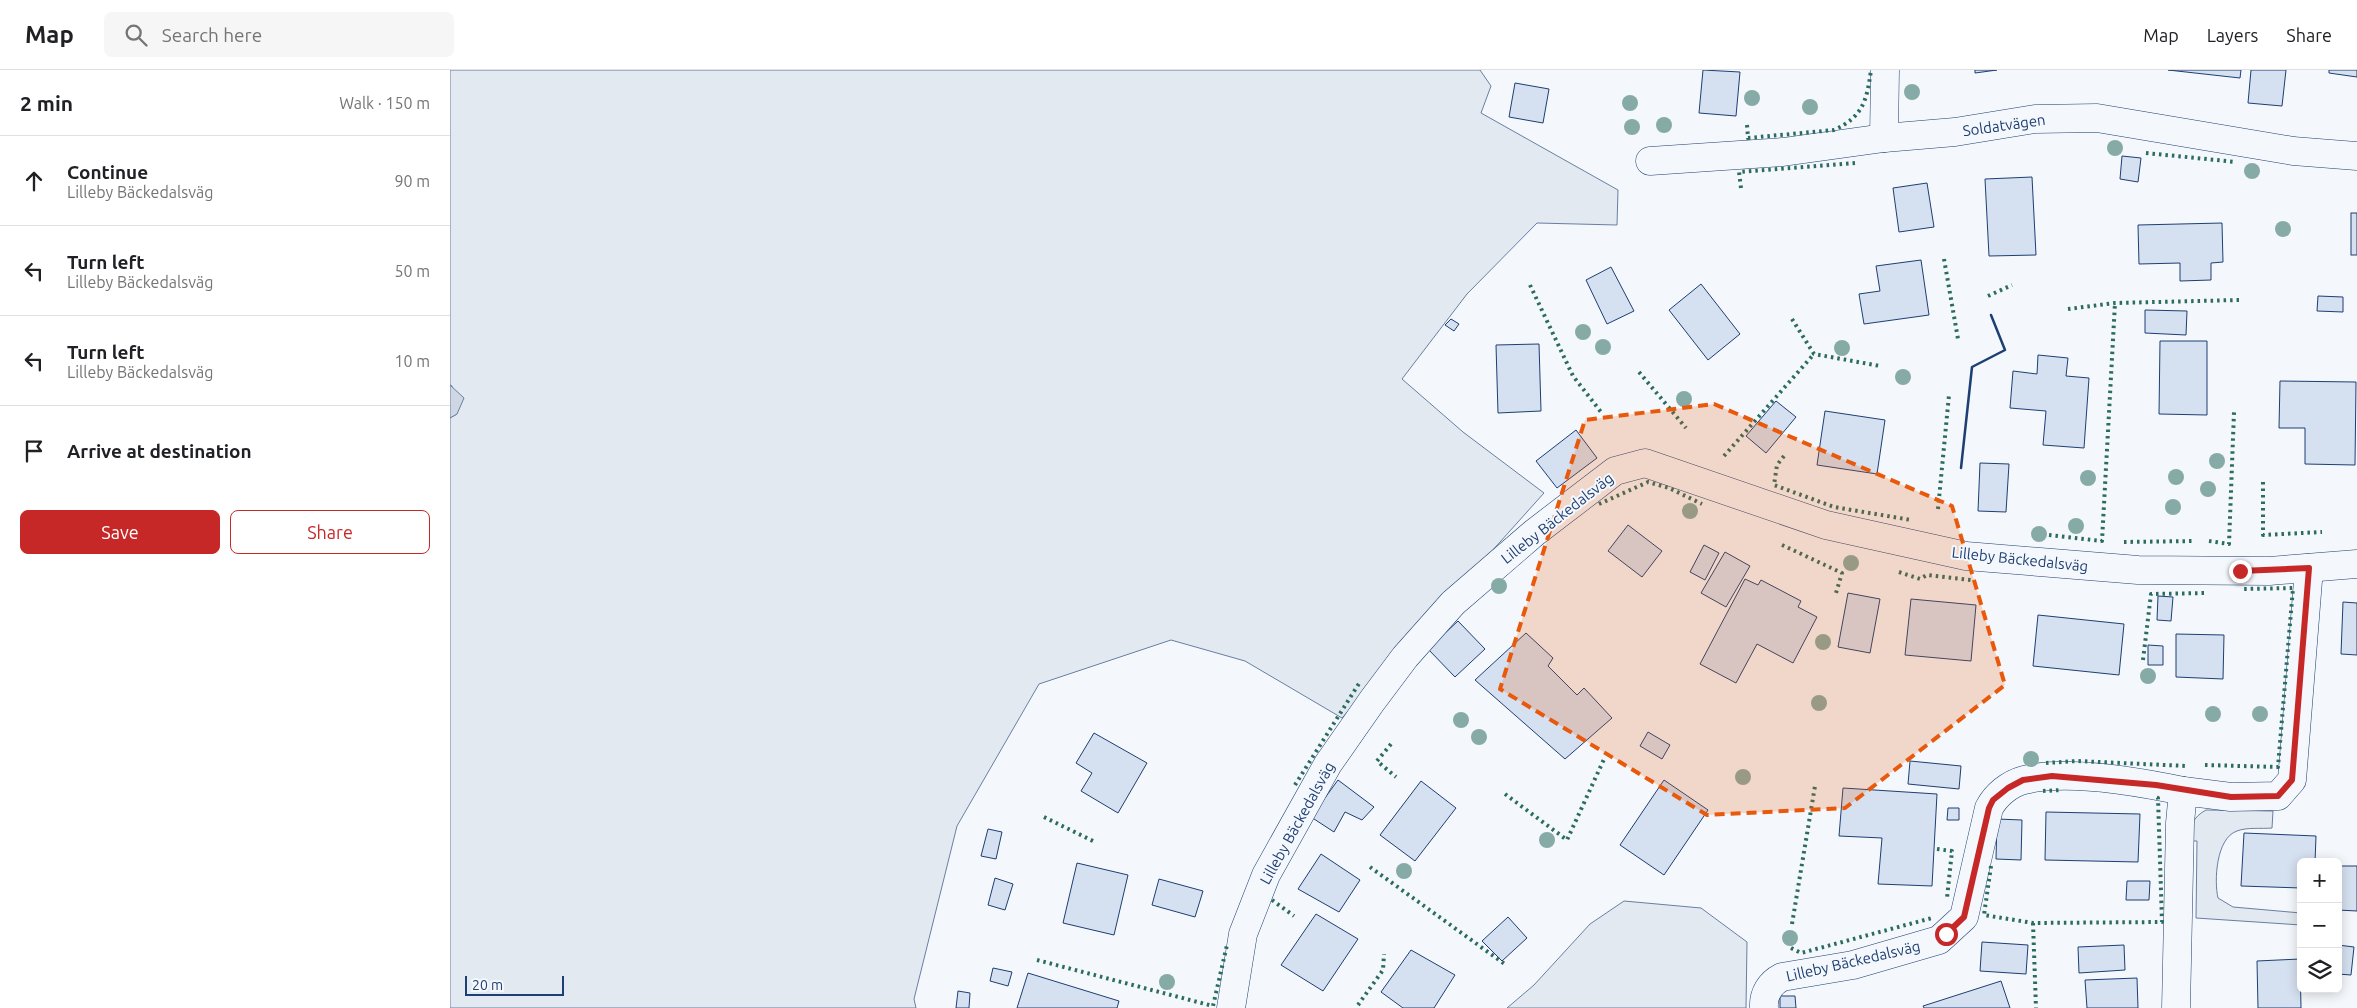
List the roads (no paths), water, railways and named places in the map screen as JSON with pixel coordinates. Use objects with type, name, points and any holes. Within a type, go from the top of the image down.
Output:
[{"type":"street","points":[[1884,138],[1885,70]]},
{"type":"street","name":"Soldatvägen","points":[[1650,161],[1783,152],[1884,138],[1955,132],[2035,119],[2101,118],[2293,151],[2357,156]]},
{"type":"street","name":"Lilleby Bäckedalsväg","points":[[1231,1008],[1243,934],[1266,875],[1328,764],[1372,701],[1405,657],[1454,603],[1534,533],[1615,471],[1645,463],[1826,525],[1966,556],[2138,570],[2269,571],[2357,564]]},
{"type":"street","name":"Lilleby Bäckedalsväg","points":[[1764,1008],[1767,990],[1774,981],[1782,977],[1853,964],[1939,940],[1964,917],[1989,808],[1993,800],[2008,788],[2023,780],[2052,776],[2096,778],[2231,797],[2278,796],[2292,780],[2309,568]]},
{"type":"street","points":[[2176,1008],[2180,823],[2184,791]]}]
